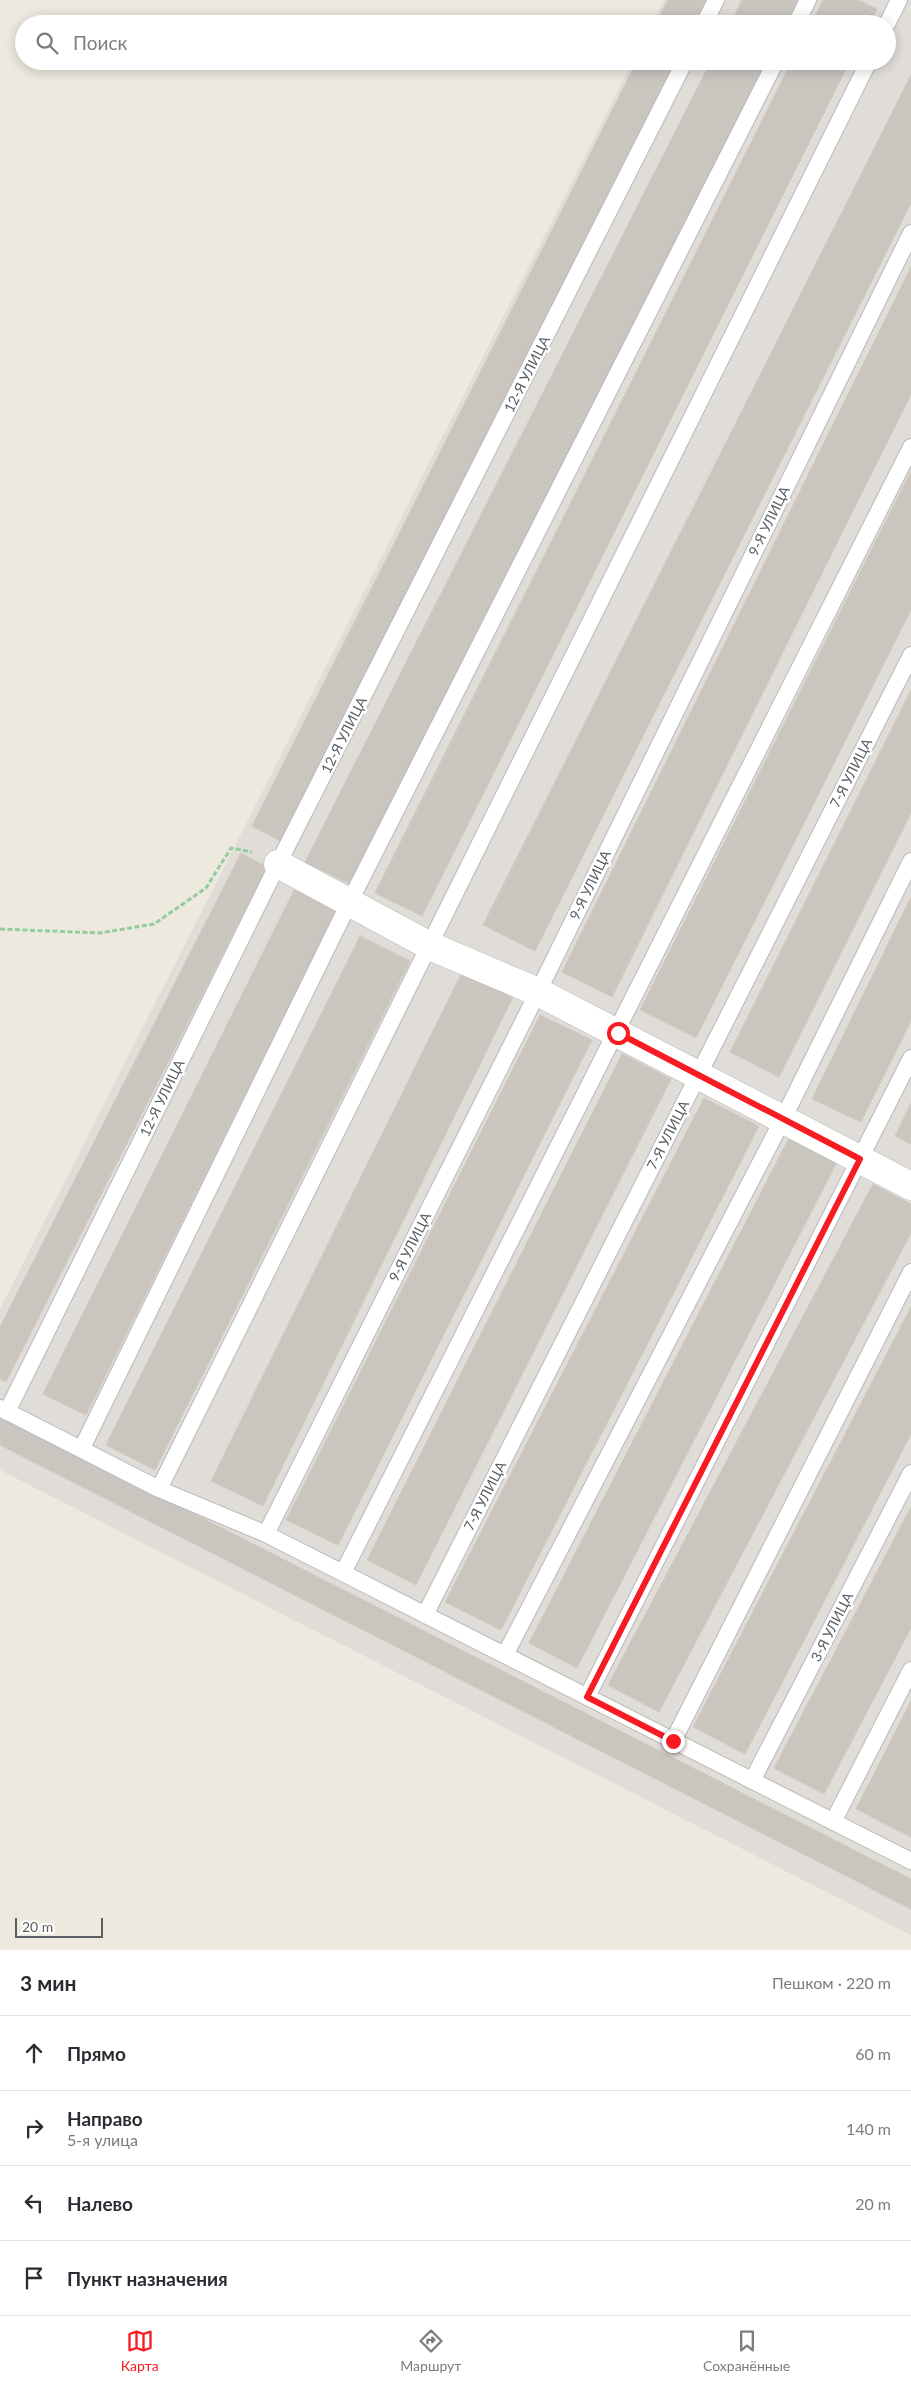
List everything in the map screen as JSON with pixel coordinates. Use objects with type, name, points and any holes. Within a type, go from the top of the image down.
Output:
[{"type":"street","points":[[278,864],[430,946],[538,992],[911,1186]]},
{"type":"lane","points":[[708,15],[716,0]]},
{"type":"lane","points":[[800,15],[808,0]]},
{"type":"lane","points":[[892,15],[899,0],[911,8]]},
{"type":"lane","name":"12-Я УЛИЦА","points":[[3,1410],[680,70]]},
{"type":"lane","points":[[82,1448],[349,903],[771,70]]},
{"type":"lane","points":[[159,1489],[864,70]]},
{"type":"lane","name":"9-Я УЛИЦА","points":[[266,1534],[538,992],[911,233]]},
{"type":"lane","points":[[343,1573],[618,1033],[911,447]]},
{"type":"lane","name":"7-Я УЛИЦА","points":[[425,1615],[911,654]]},
{"type":"lane","points":[[504,1655],[783,1119],[911,861]]},
{"type":"lane","points":[[587,1697],[911,1058]]},
{"type":"lane","points":[[673,1741],[911,1272]]},
{"type":"lane","points":[[3,1410],[82,1448],[159,1489],[266,1534],[911,1862]]},
{"type":"lane","name":"3-Я УЛИЦА","points":[[752,1781],[911,1473]]},
{"type":"lane","points":[[833,1822],[911,1670]]},
{"type":"path","points":[[0,929],[100,934],[154,924],[206,888],[231,848],[259,853],[278,864]]},
{"type":"shaded area","points":[[664,0],[911,0],[911,1935],[0,1470],[0,1309],[628,70],[896,70],[896,15],[656,15]]},
{"type":"building","points":[[668,0],[706,0],[698,15],[660,15]]},
{"type":"building","points":[[742,0],[798,0],[790,15],[734,15]]},
{"type":"building","points":[[823,0],[858,0],[877,9],[874,15],[816,15]]},
{"type":"building","points":[[632,70],[670,70],[282,842],[252,826]]},
{"type":"building","points":[[706,70],[762,70],[350,884],[305,862]]},
{"type":"building","points":[[787,70],[845,70],[422,916],[375,893]]},
{"type":"building","points":[[911,75],[911,203],[535,951],[483,925]]},
{"type":"building","points":[[911,267],[911,394],[612,997],[562,972]]},
{"type":"building","points":[[911,471],[911,610],[696,1038],[640,1010]]},
{"type":"building","points":[[911,690],[911,813],[779,1077],[730,1052]]},
{"type":"building","points":[[241,853],[267,867],[6,1382],[0,1379],[0,1327]]},
{"type":"building","points":[[296,886],[338,907],[86,1415],[43,1394]]},
{"type":"building","points":[[911,897],[911,1021],[861,1122],[812,1099]]},
{"type":"building","points":[[360,936],[410,961],[155,1470],[106,1445]]},
{"type":"building","points":[[462,972],[513,997],[263,1506],[211,1481]]},
{"type":"building","points":[[540,1015],[592,1040],[338,1545],[286,1520]]},
{"type":"building","points":[[622,1054],[671,1079],[416,1585],[367,1560]]},
{"type":"building","points":[[704,1098],[759,1126],[501,1630],[445,1602]]},
{"type":"building","points":[[911,1103],[911,1144],[895,1136]]},
{"type":"building","points":[[789,1138],[837,1162],[577,1668],[529,1643]]},
{"type":"building","points":[[873,1184],[911,1204],[911,1233],[659,1712],[608,1685]]},
{"type":"building","points":[[911,1307],[911,1434],[745,1754],[693,1727]]},
{"type":"building","points":[[0,1415],[911,1879],[911,1909],[0,1445]]},
{"type":"building","points":[[911,1507],[911,1628],[824,1794],[774,1768]]},
{"type":"building","points":[[911,1701],[911,1837],[856,1809]]},
{"type":"route","points":[[618,1033],[860,1159],[587,1697],[673,1741]]}]
